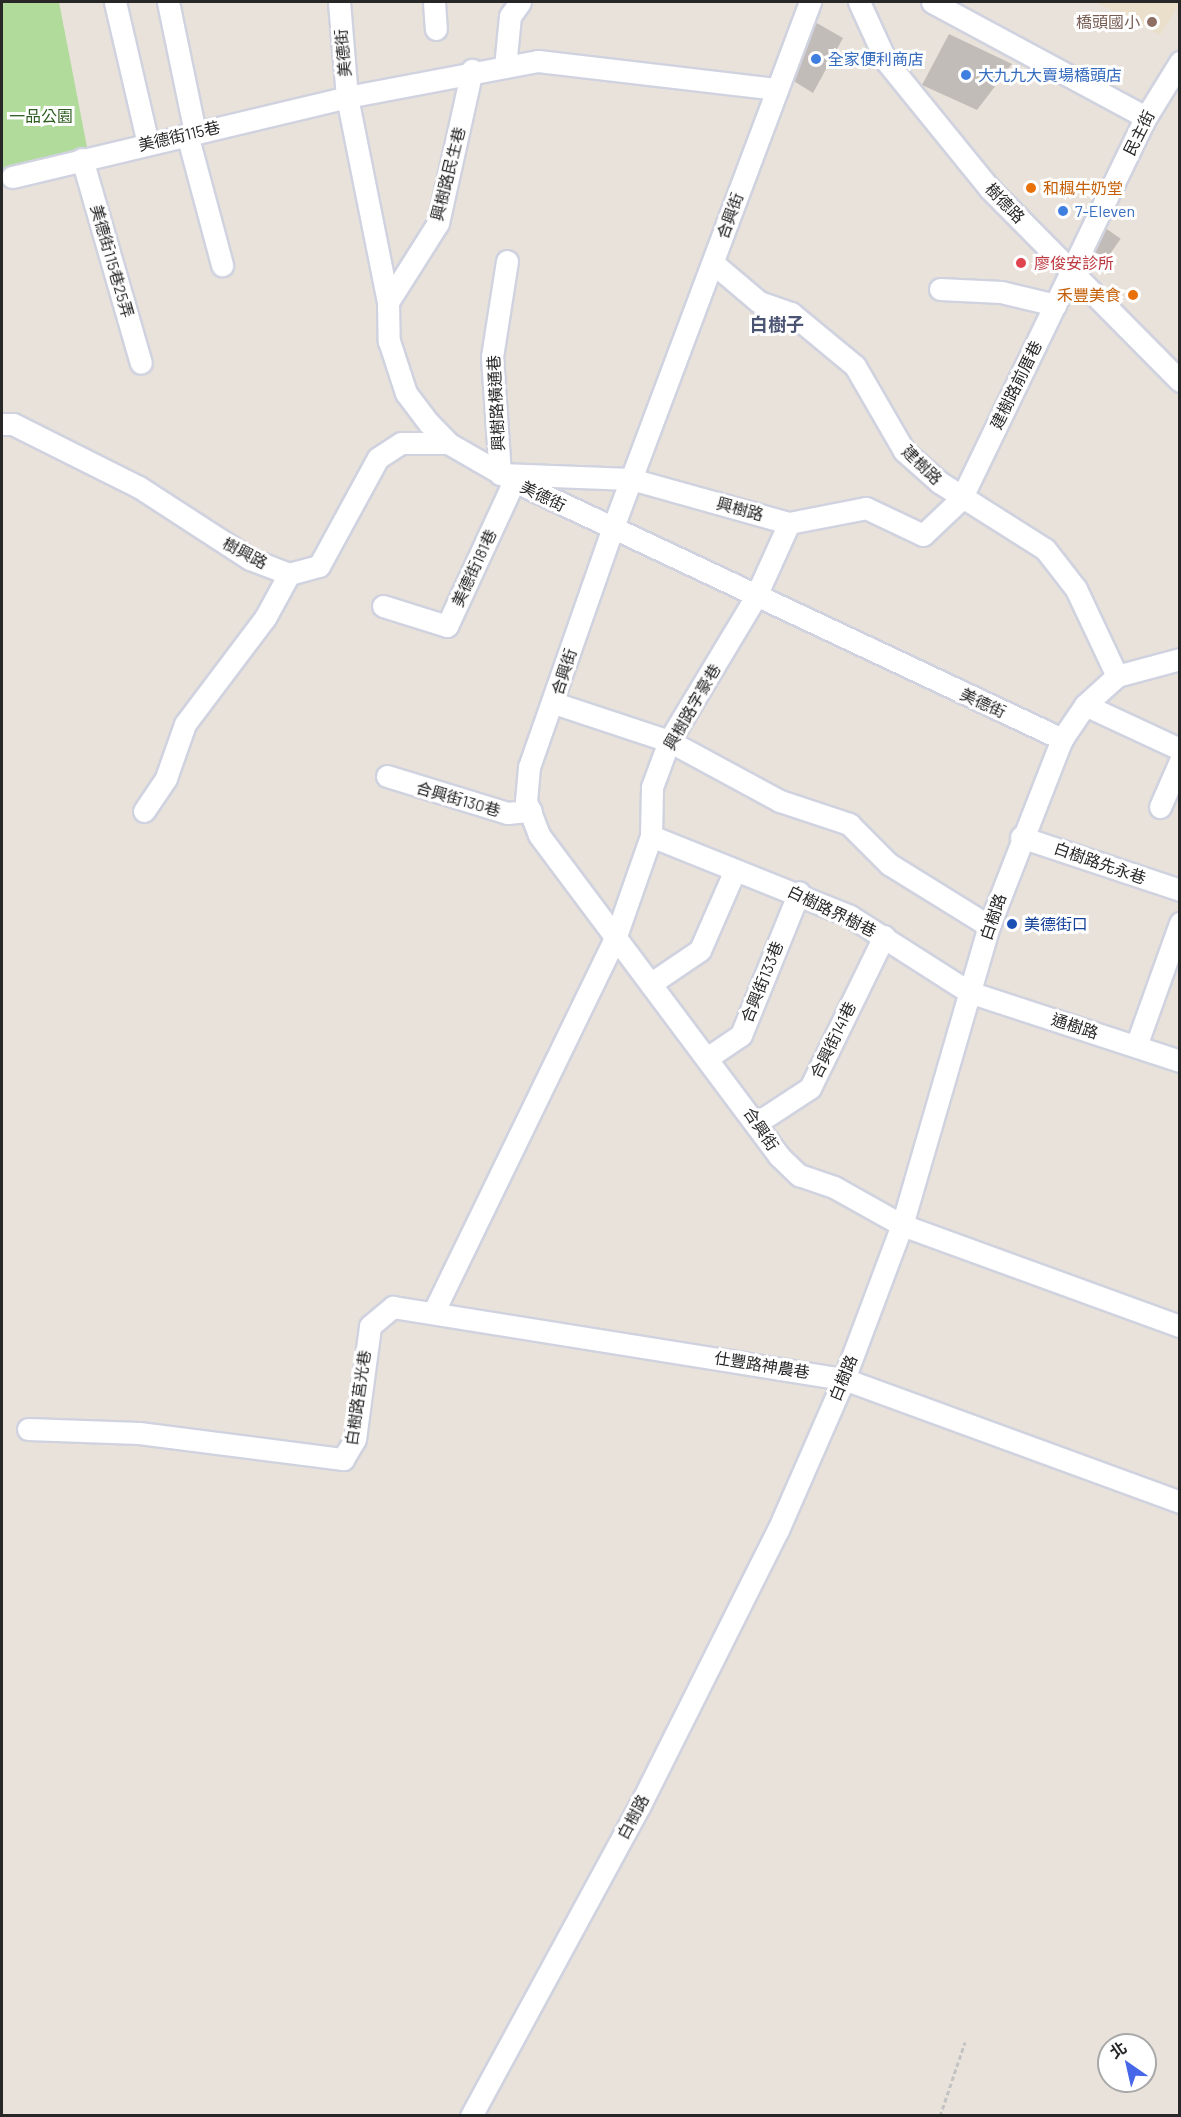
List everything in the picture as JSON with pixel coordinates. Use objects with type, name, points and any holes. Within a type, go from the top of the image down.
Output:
[{"type":"street","points":[[115,2],[148,144]]},
{"type":"street","points":[[168,2],[191,133],[222,265]]},
{"type":"street","name":"美德街","points":[[339,2],[347,97],[388,302],[388,341],[406,393],[448,443],[507,478],[612,530],[1062,739]]},
{"type":"street","points":[[434,2],[436,29]]},
{"type":"street","name":"合興街","points":[[810,2],[612,530],[554,703],[529,767],[531,811],[539,835],[758,1122],[779,1156],[799,1175],[834,1187],[902,1225],[1179,1326]]},
{"type":"street","name":"樹德路","points":[[859,2],[886,61],[990,189],[1179,381]]},
{"type":"street","points":[[932,2],[1146,117]]},
{"type":"street","points":[[505,68],[510,6]]},
{"type":"street","name":"美德街115巷","points":[[12,177],[347,97],[472,70],[505,68],[538,61],[595,64],[777,89]]},
{"type":"street","name":"民主街","points":[[1072,271],[1146,117],[1178,69]]},
{"type":"street","name":"興樹路民生巷","points":[[388,302],[438,223],[472,70]]},
{"type":"street","name":"美德街115巷25弄","points":[[82,159],[141,363]]},
{"type":"street","name":"興樹路橫通巷","points":[[507,261],[492,357],[507,478]]},
{"type":"street","name":"建樹路","points":[[713,263],[759,302],[791,313],[855,366],[904,452],[961,499],[1045,549],[1076,589],[1117,676]]},
{"type":"street","name":"建樹路前厝巷","points":[[961,499],[1072,271]]},
{"type":"street","points":[[940,290],[1001,292],[1055,304]]},
{"type":"street","name":"樹興路","points":[[2,424],[13,424],[139,488],[250,559],[289,574]]},
{"type":"street","points":[[144,811],[166,778],[185,724],[265,618],[289,574],[319,566],[378,458],[401,442],[448,443]]},
{"type":"street","name":"興樹路","points":[[507,478],[631,479],[789,523],[866,508],[923,535],[961,499]]},
{"type":"street","name":"美德街181巷","points":[[383,606],[447,626],[507,478]]},
{"type":"street","name":"興樹路字豪巷","points":[[616,936],[651,836],[652,787],[669,741],[755,598],[789,523]]},
{"type":"street","name":"白樹路","points":[[471,2115],[639,1808],[778,1530],[844,1379],[902,1225],[989,926],[1021,837],[1062,739],[1085,705],[1117,676],[1179,659]]},
{"type":"street","points":[[554,703],[669,741],[780,801],[849,824],[889,864],[989,926]]},
{"type":"street","points":[[1085,705],[1179,749]]},
{"type":"street","points":[[1160,807],[1179,760]]},
{"type":"street","name":"合興街130巷","points":[[387,776],[507,813],[531,811]]},
{"type":"street","name":"白樹路界樹巷","points":[[651,836],[734,872],[799,892],[884,936],[969,992]]},
{"type":"street","name":"白樹路先永巷","points":[[1021,837],[1179,890]]},
{"type":"street","points":[[653,982],[700,950],[734,872]]},
{"type":"street","name":"合興街133巷","points":[[707,1058],[741,1035],[799,892]]},
{"type":"street","points":[[1136,1046],[1179,923]]},
{"type":"street","points":[[434,1311],[616,936]]},
{"type":"street","name":"合興街141巷","points":[[758,1122],[810,1088],[884,936]]},
{"type":"street","name":"通樹路","points":[[969,992],[1179,1061]]},
{"type":"street","name":"白樹路莒光巷","points":[[28,1430],[139,1432],[343,1459],[355,1439],[370,1326],[393,1307],[434,1311]]},
{"type":"street","name":"仕豐路神農巷","points":[[434,1311],[844,1379],[1179,1502]]},
{"type":"path","points":[[940,2115],[965,2042]]},
{"type":"shaded area","name":"橋頭國小","points":[[1096,2],[1179,2],[1180,4],[1160,35]]},
{"type":"green space","name":"一品公園","points":[[2,2],[59,2],[87,147],[2,174]]},
{"type":"building","name":"全家便利商店","points":[[815,22],[843,38],[813,93],[792,80]]},
{"type":"building","name":"大九九大賣場橋頭店","points":[[949,34],[1012,64],[977,110],[922,85]]},
{"type":"building","points":[[1101,225],[1121,239],[1098,271],[1079,257]]},
{"type":"place","name":"橋頭國小","points":[[1152,22]]},
{"type":"place","name":"全家便利商店","points":[[816,59]]},
{"type":"place","name":"大九九大賣場橋頭店","points":[[966,75]]},
{"type":"place","name":"和楓牛奶堂","points":[[1031,188]]},
{"type":"place","name":"7-Eleven","points":[[1063,211]]},
{"type":"place","name":"廖俊安診所","points":[[1021,263]]},
{"type":"place","name":"禾豐美食","points":[[1133,295]]},
{"type":"place","name":"美德街口","points":[[1012,924]]},
{"type":"district","name":"白樹子","points":[[777,324]]}]
